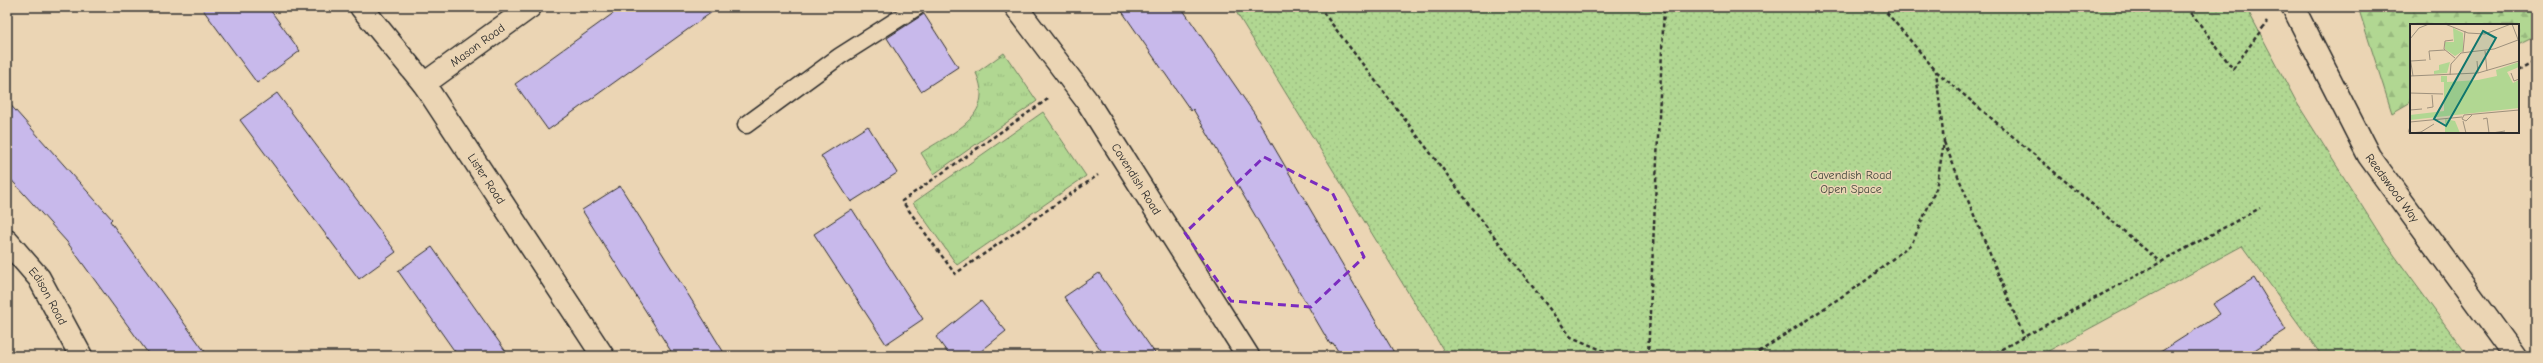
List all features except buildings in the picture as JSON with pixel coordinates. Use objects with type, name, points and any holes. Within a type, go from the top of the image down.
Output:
[{"type":"street","name":"Lister Road","points":[[362,7],[424,84],[603,356]]},
{"type":"street","name":"Mason Road","points":[[424,84],[530,7]]},
{"type":"street","name":"Cavendish Road","points":[[1016,7],[1087,101],[1248,356]]},
{"type":"street","name":"Reedswood Way","points":[[2293,7],[2369,156],[2514,356]]},
{"type":"street","name":"Edison Road","points":[[7,241],[39,278],[81,356]]},
{"type":"lane","points":[[746,125],[840,56],[917,7]]},
{"type":"path","points":[[1319,7],[1571,336],[1616,356]]},
{"type":"path","points":[[1648,356],[1664,7]]},
{"type":"path","points":[[1882,7],[1936,71],[2160,262]]},
{"type":"path","points":[[2187,7],[2233,69],[2268,20]]},
{"type":"path","points":[[2519,70],[2536,61]]},
{"type":"path","points":[[1936,71],[1944,142],[2024,337]]},
{"type":"path","points":[[1072,83],[902,201],[955,274],[1123,157]]},
{"type":"path","points":[[1753,356],[1862,284],[1912,243],[1936,189],[1944,142]]},
{"type":"path","points":[[1990,356],[2260,208]]},
{"type":"highlighted area","points":[[1264,157],[1332,192],[1364,257],[1311,307],[1231,301],[1185,233]]},
{"type":"green space","name":"Cavendish Road Open Space","points":[[1233,7],[2246,7],[2297,103],[2384,241],[2468,356],[2322,356],[2242,246],[2039,356],[1447,356]]},
{"type":"green space","points":[[2358,7],[2536,7],[2536,35],[2519,44],[2519,24],[2410,24],[2410,103],[2392,113]]},
{"type":"green space","points":[[1004,53],[1037,101],[934,174],[921,153],[968,122],[976,112],[980,101],[981,88],[976,73]]},
{"type":"green space","points":[[1043,112],[1086,176],[957,265],[913,203]]}]
